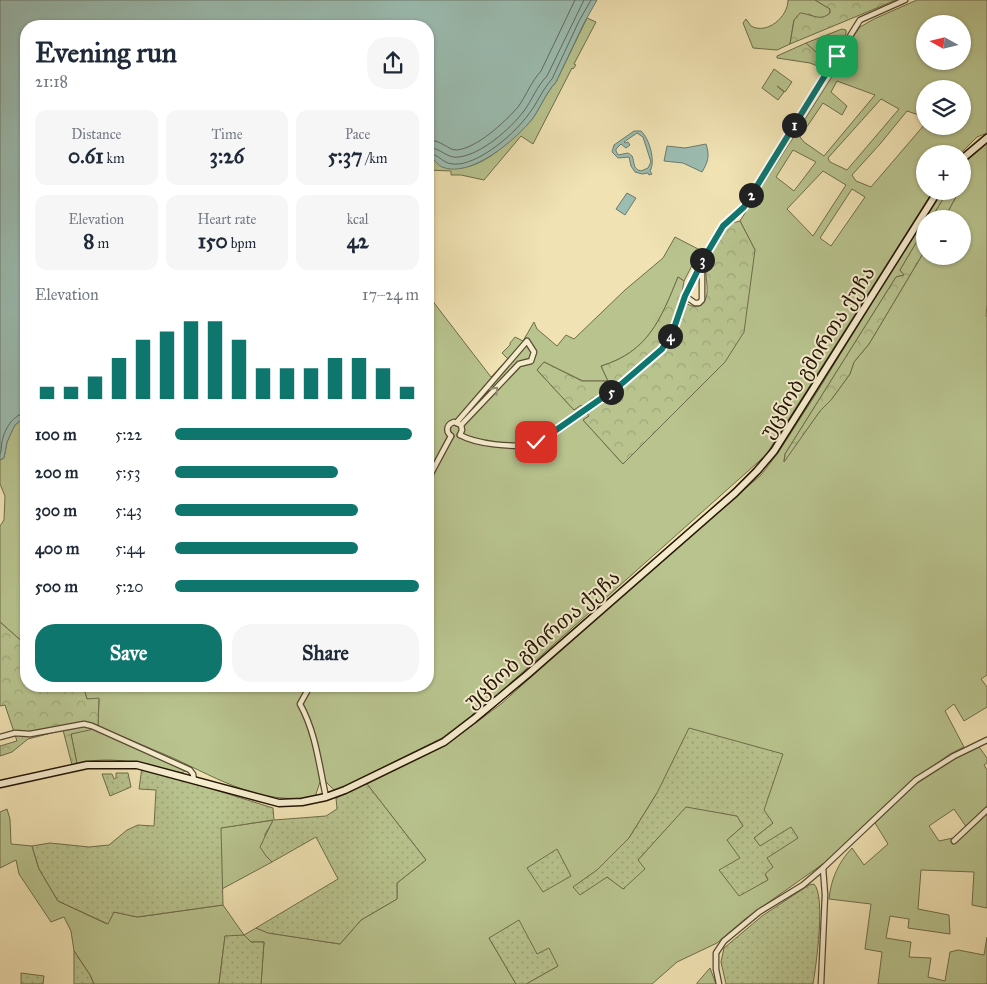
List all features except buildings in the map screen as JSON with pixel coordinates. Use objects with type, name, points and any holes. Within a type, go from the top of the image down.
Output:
[{"type":"main road","points":[[971,151],[987,138]]},
{"type":"main road","name":"უცნობ გმირთა ქუჩა","points":[[0,784],[88,765],[138,765],[279,803],[302,802],[326,797],[345,790],[444,742],[604,609],[757,471],[774,451],[932,200]]},
{"type":"street","points":[[460,434],[469,440],[478,442],[530,444],[549,435],[619,386],[662,349],[673,331],[685,296],[702,261],[723,226],[744,207],[860,20],[905,0]]},
{"type":"street","points":[[685,296],[695,304],[702,300],[702,261]]},
{"type":"street","points":[[527,341],[534,352],[531,361],[519,364],[459,424],[527,341]]},
{"type":"street","points":[[452,422],[459,424],[462,430],[460,434],[456,437],[451,436],[447,430],[448,426],[452,422]]},
{"type":"street","points":[[434,467],[451,436]]},
{"type":"street","points":[[307,692],[300,704],[308,719],[315,741],[326,797]]},
{"type":"street","points":[[0,737],[30,734],[84,724],[190,770],[194,774],[194,780]]},
{"type":"street","points":[[720,984],[716,969],[716,953],[724,941],[759,912],[803,885],[916,780],[954,756],[987,740]]},
{"type":"street","points":[[954,842],[987,810]]},
{"type":"street","points":[[821,984],[825,895],[823,868]]},
{"type":"green space","points":[[788,0],[815,0],[830,9],[830,13],[822,18],[809,14],[794,20],[790,44],[777,50],[753,48],[743,23],[746,19],[751,26],[764,28],[776,23],[781,18]]},
{"type":"green space","points":[[815,0],[896,0],[790,44],[794,20],[800,13],[823,17],[830,13],[830,9]]},
{"type":"green space","points":[[917,0],[987,0],[987,133],[977,137],[969,145],[916,145],[916,200],[927,200],[921,210],[916,210],[916,218],[766,455],[488,703],[442,738],[335,791],[326,782],[320,782],[315,797],[295,799],[259,794],[241,789],[98,726],[99,699],[87,699],[85,692],[434,692],[434,303],[491,377],[508,359],[502,353],[515,337],[523,341],[534,322],[537,329],[557,346],[566,335],[574,339],[625,290],[663,258],[675,237],[700,250],[684,281],[678,277],[659,320],[642,343],[617,360],[601,366],[608,381],[583,381],[544,362],[537,370],[574,410],[581,404],[589,416],[583,420],[623,464],[755,250],[740,221],[833,75],[860,27]],"holes":[[[837,81],[875,95],[824,156],[800,137],[823,103],[842,115],[847,106],[831,92]],[[881,99],[899,109],[847,170],[830,162],[828,158]],[[793,150],[816,162],[794,191],[776,177]],[[823,171],[846,185],[813,236],[787,209]],[[852,189],[865,197],[831,246],[820,238]]]},
{"type":"green space","points":[[587,18],[596,22],[574,64],[576,65],[572,68],[533,144],[521,136],[484,180],[451,175],[451,171],[434,170],[434,148],[443,167],[454,168],[474,165],[493,155],[533,118],[556,82]]},
{"type":"green space","points":[[842,29],[846,30],[846,34],[820,67],[820,60],[806,43]]},
{"type":"green space","points":[[806,43],[818,54],[820,67],[810,63],[777,58],[777,56]]},
{"type":"green space","points":[[774,69],[792,82],[785,92],[777,86],[784,92],[778,100],[762,88]]},
{"type":"green space","points":[[987,143],[987,675],[981,679],[987,687],[987,707],[964,721],[954,704],[945,711],[964,747],[950,754],[909,783],[827,861],[745,919],[717,943],[677,962],[652,984],[526,984],[558,966],[537,955],[489,938],[516,984],[261,984],[264,942],[251,942],[225,936],[219,984],[94,984],[74,951],[71,931],[64,917],[51,922],[19,874],[16,860],[0,868],[0,812],[7,809],[10,819],[11,844],[32,846],[39,869],[58,901],[107,924],[114,912],[138,917],[223,905],[244,935],[256,928],[269,933],[340,944],[361,920],[397,899],[397,883],[426,860],[367,784],[446,745],[501,704],[761,475],[778,453],[819,389],[916,231],[916,243],[900,270],[904,275],[896,277],[785,454],[784,461],[820,411],[831,400],[850,374],[854,362],[869,344],[916,265],[971,265],[971,210],[949,210],[954,200],[971,200],[971,157]],"holes":[[[657,793],[773,823],[754,838],[767,858],[765,874],[768,879],[727,840],[743,826],[737,816],[686,806],[638,860],[624,889],[607,877],[574,887],[597,870],[629,838]]]},
{"type":"green space","points":[[935,200],[942,200],[936,210],[929,210]]},
{"type":"green space","points":[[942,200],[954,200],[949,210],[936,210]]},
{"type":"green space","points":[[740,221],[755,250],[744,332],[725,362],[623,464],[583,420],[589,416],[581,405],[574,410],[537,370],[544,362],[582,381],[608,381],[601,366],[617,360],[642,343],[659,320],[678,277],[684,281],[681,299],[691,306],[698,306],[704,302],[707,294],[706,267],[709,258],[728,225]]},
{"type":"green space","points":[[916,243],[916,265],[869,344],[854,362],[850,374],[831,400],[820,411],[784,462],[785,454],[896,277],[904,275],[900,270]]},
{"type":"green space","points":[[20,421],[20,640],[0,622],[0,526],[4,520],[5,496],[0,484],[0,460],[4,458],[7,442],[15,425]]},
{"type":"green space","points":[[0,622],[20,640],[20,692],[85,692],[87,699],[99,698],[98,726],[90,730],[71,734],[77,764],[72,765],[63,730],[28,739],[12,752],[0,756],[0,746],[17,741],[5,705],[0,706]]},
{"type":"green space","points":[[94,728],[183,767],[185,771],[182,773],[116,760],[90,761],[77,764],[71,734]]},
{"type":"green space","points":[[689,728],[783,754],[764,810],[773,823],[754,838],[760,846],[791,827],[798,838],[767,858],[773,867],[765,874],[768,880],[739,896],[719,870],[740,858],[727,840],[743,826],[737,816],[686,807],[638,860],[645,869],[623,889],[607,877],[580,895],[573,887],[597,870],[629,838],[657,793]]},
{"type":"green space","points":[[979,747],[987,758],[987,763],[984,765],[987,770],[987,908],[972,905],[974,872],[921,870],[918,909],[949,915],[950,934],[908,928],[909,919],[890,916],[886,938],[911,942],[909,957],[931,958],[928,977],[945,981],[950,952],[958,950],[984,955],[987,937],[987,984],[878,984],[882,952],[865,949],[871,904],[829,899],[833,878],[839,865],[852,848],[864,865],[888,844],[875,823],[916,784],[961,755]],"holes":[[[954,809],[967,828],[953,838],[939,841],[929,826]]]},
{"type":"green space","points":[[142,767],[273,808],[274,820],[326,816],[337,809],[336,798],[367,784],[426,860],[397,883],[397,899],[361,920],[340,944],[268,933],[256,928],[338,879],[316,837],[272,862],[260,847],[273,820],[221,828],[223,905],[137,917],[114,912],[108,924],[58,901],[39,869],[32,846],[50,843],[89,847],[109,845],[127,830],[138,825],[154,826],[156,790],[139,789]]},
{"type":"green space","points":[[116,773],[128,773],[131,787],[110,796],[102,774],[112,774],[114,779],[116,778]]},
{"type":"green space","points":[[274,820],[265,834],[266,856],[272,862],[222,889],[220,828]]},
{"type":"green space","points":[[557,849],[571,876],[543,892],[527,868]]},
{"type":"green space","points":[[814,884],[818,891],[820,916],[813,984],[726,984],[721,962],[724,948],[762,916],[809,885]]},
{"type":"green space","points":[[519,920],[537,954],[549,948],[558,966],[526,984],[516,984],[489,938]]},
{"type":"green space","points":[[244,935],[251,942],[264,942],[261,984],[219,984],[225,936]]},
{"type":"green space","points":[[74,951],[90,975],[94,984],[74,984]]},
{"type":"green space","points":[[710,968],[716,984],[697,984],[697,983]]},
{"type":"green space","points":[[21,973],[44,976],[43,984],[21,984]]},
{"type":"water","points":[[0,0],[597,0],[556,82],[526,127],[492,155],[466,167],[453,169],[442,167],[434,160],[434,20],[20,20],[20,421],[15,425],[7,442],[4,458],[0,460]]},
{"type":"water","points":[[634,131],[641,131],[647,139],[651,150],[652,167],[650,171],[652,174],[635,172],[629,157],[618,158],[612,152],[614,145]],"holes":[[[637,133],[643,137],[651,162],[648,168],[641,171],[635,167],[632,156],[628,153],[618,155],[616,149],[621,144],[626,148],[630,145],[628,142],[624,142]]]},
{"type":"water","points":[[706,144],[708,159],[702,172],[683,163],[664,161],[667,146],[685,148]]},
{"type":"water","points":[[627,193],[636,198],[625,215],[616,209]]},
{"type":"route","points":[[536,442],[579,415],[619,386],[662,349],[673,331],[692,281],[723,226],[744,207],[837,56]]}]
